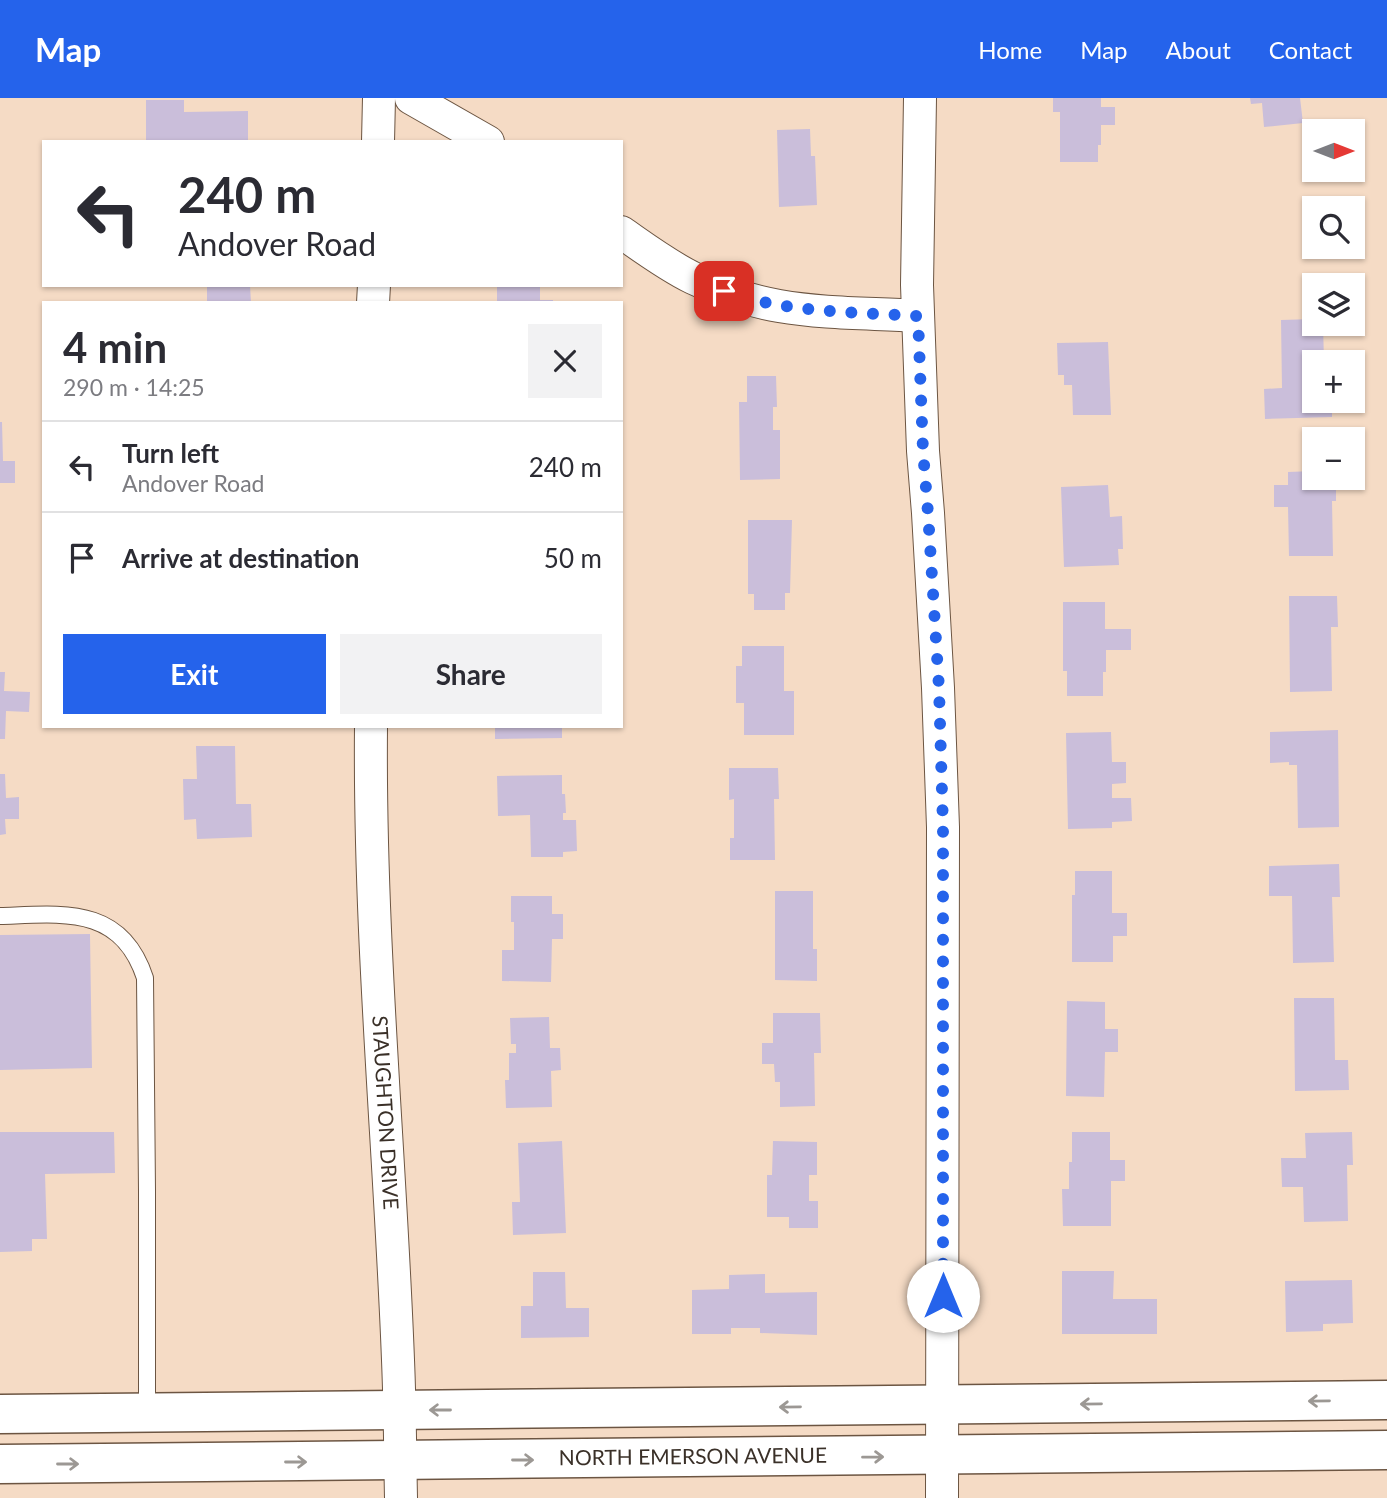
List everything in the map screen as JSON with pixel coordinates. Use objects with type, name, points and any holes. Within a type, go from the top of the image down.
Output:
[{"type":"main road","points":[[0,1414],[1387,1400]]},
{"type":"main road","name":"NORTH EMERSON AVENUE","points":[[0,1464],[400,1480],[942,1456],[1387,1450]]},
{"type":"street","points":[[378,140],[379,98]]},
{"type":"street","points":[[411,98],[484,140]]},
{"type":"street","points":[[920,98],[917,285],[923,451],[939,688],[943,827],[942,1498]]},
{"type":"street","points":[[623,233],[691,278],[739,296],[801,309],[918,316]]},
{"type":"street","name":"STAUGHTON DRIVE","points":[[371,728],[374,943],[399,1364],[400,1480]]},
{"type":"lane","points":[[0,915],[69,916],[102,922],[125,940],[135,953],[145,978],[147,1413]]},
{"type":"building","points":[[1053,98],[1101,98],[1101,107],[1115,107],[1115,125],[1101,125],[1098,162],[1060,162],[1060,112],[1053,112]]},
{"type":"building","points":[[1250,98],[1300,98],[1302,123],[1264,127],[1262,103],[1251,104]]},
{"type":"building","points":[[146,100],[184,100],[184,112],[248,111],[248,140],[146,140]]},
{"type":"building","points":[[810,129],[811,156],[815,156],[817,205],[779,207],[777,130]]},
{"type":"building","points":[[207,287],[250,287],[251,301],[207,301]]},
{"type":"building","points":[[497,287],[540,287],[540,300],[553,300],[553,301],[497,301]]},
{"type":"building","points":[[1302,319],[1302,336],[1323,336],[1324,350],[1302,350],[1302,413],[1332,413],[1332,417],[1265,419],[1264,389],[1282,388],[1281,320]]},
{"type":"building","points":[[1108,342],[1111,415],[1073,415],[1072,385],[1064,385],[1064,375],[1058,375],[1057,343]]},
{"type":"building","points":[[747,376],[776,376],[777,407],[773,407],[773,430],[780,430],[780,479],[740,480],[739,402],[747,402]]},
{"type":"building","points":[[0,422],[3,461],[15,461],[15,483],[0,483]]},
{"type":"building","points":[[1302,471],[1302,490],[1336,490],[1336,501],[1332,501],[1333,556],[1289,556],[1288,507],[1274,507],[1274,485],[1288,485],[1288,472]]},
{"type":"building","points":[[1108,485],[1110,517],[1122,516],[1123,549],[1118,549],[1119,565],[1064,567],[1061,487]]},
{"type":"building","points":[[748,520],[792,520],[790,593],[785,593],[785,610],[754,610],[754,594],[748,594]]},
{"type":"building","points":[[1289,596],[1337,596],[1338,627],[1331,627],[1332,691],[1290,692]]},
{"type":"building","points":[[1063,602],[1105,602],[1105,629],[1131,629],[1131,650],[1106,650],[1103,696],[1067,696],[1067,671],[1063,671]]},
{"type":"building","points":[[742,646],[784,646],[784,691],[794,691],[794,735],[744,735],[744,703],[736,703],[736,666],[742,666]]},
{"type":"building","points":[[0,672],[5,672],[4,691],[30,692],[29,712],[6,711],[5,739],[0,739]]},
{"type":"building","points":[[495,728],[562,728],[562,738],[495,739]]},
{"type":"building","points":[[1338,730],[1339,827],[1298,828],[1297,765],[1289,765],[1289,762],[1270,763],[1270,732]]},
{"type":"building","points":[[1111,732],[1112,762],[1126,762],[1126,783],[1112,784],[1112,798],[1131,798],[1132,821],[1112,822],[1112,828],[1068,829],[1066,733]]},
{"type":"building","points":[[196,746],[235,746],[236,804],[251,804],[252,837],[197,839],[196,819],[184,820],[183,779],[197,779]]},
{"type":"building","points":[[729,768],[778,768],[779,799],[774,799],[775,860],[730,860],[730,838],[734,838],[734,799],[729,800]]},
{"type":"building","points":[[0,774],[5,774],[6,798],[19,797],[19,819],[5,819],[6,834],[0,835]]},
{"type":"building","points":[[562,775],[566,813],[563,813],[563,820],[576,820],[577,851],[563,852],[563,857],[531,857],[530,815],[498,816],[497,776]]},
{"type":"building","points":[[1339,864],[1340,897],[1332,897],[1334,962],[1293,963],[1292,896],[1269,896],[1269,866]]},
{"type":"building","points":[[1075,871],[1112,871],[1112,913],[1127,913],[1127,936],[1113,936],[1113,962],[1072,962],[1072,895],[1075,895]]},
{"type":"building","points":[[775,891],[813,891],[813,949],[817,949],[817,981],[775,980]]},
{"type":"building","points":[[511,896],[552,896],[552,914],[563,914],[563,939],[552,939],[551,982],[502,981],[502,950],[514,950]]},
{"type":"building","points":[[90,934],[92,1068],[0,1070],[0,935]]},
{"type":"building","points":[[1294,998],[1334,998],[1335,1060],[1348,1060],[1349,1090],[1295,1091]]},
{"type":"building","points":[[1067,1001],[1105,1002],[1105,1029],[1118,1029],[1118,1052],[1105,1052],[1104,1097],[1066,1096]]},
{"type":"building","points":[[773,1013],[820,1013],[821,1053],[814,1053],[815,1106],[780,1107],[780,1082],[775,1082],[774,1064],[762,1064],[762,1043],[773,1043]]},
{"type":"building","points":[[549,1017],[550,1048],[560,1048],[561,1070],[551,1071],[552,1107],[506,1108],[505,1080],[509,1080],[509,1053],[516,1053],[516,1044],[511,1044],[510,1018]]},
{"type":"building","points":[[0,1132],[114,1132],[115,1173],[45,1174],[47,1239],[32,1239],[32,1251],[0,1252]]},
{"type":"building","points":[[1072,1132],[1110,1132],[1110,1160],[1125,1160],[1125,1181],[1111,1181],[1111,1226],[1063,1226],[1062,1189],[1069,1189]]},
{"type":"building","points":[[1352,1132],[1353,1165],[1347,1165],[1348,1221],[1304,1222],[1303,1187],[1282,1187],[1281,1158],[1306,1158],[1305,1133]]},
{"type":"building","points":[[562,1141],[566,1233],[513,1235],[512,1202],[520,1202],[518,1143]]},
{"type":"building","points":[[773,1141],[817,1142],[817,1175],[809,1175],[809,1201],[818,1201],[818,1228],[789,1228],[789,1217],[767,1217],[767,1175],[772,1175]]},
{"type":"building","points":[[1062,1271],[1114,1271],[1113,1299],[1157,1299],[1157,1334],[1062,1334]]},
{"type":"building","points":[[533,1272],[565,1272],[566,1308],[589,1308],[589,1337],[521,1338],[521,1306],[533,1306]]},
{"type":"building","points":[[765,1274],[765,1293],[817,1292],[817,1335],[760,1333],[760,1328],[731,1328],[731,1334],[692,1334],[692,1290],[729,1289],[729,1275]]},
{"type":"building","points":[[1352,1280],[1353,1323],[1323,1324],[1323,1331],[1286,1332],[1285,1281]]},
{"type":"route","points":[[724,291],[760,302],[801,309],[918,316],[923,451],[939,688],[943,827],[943,1296]]}]
